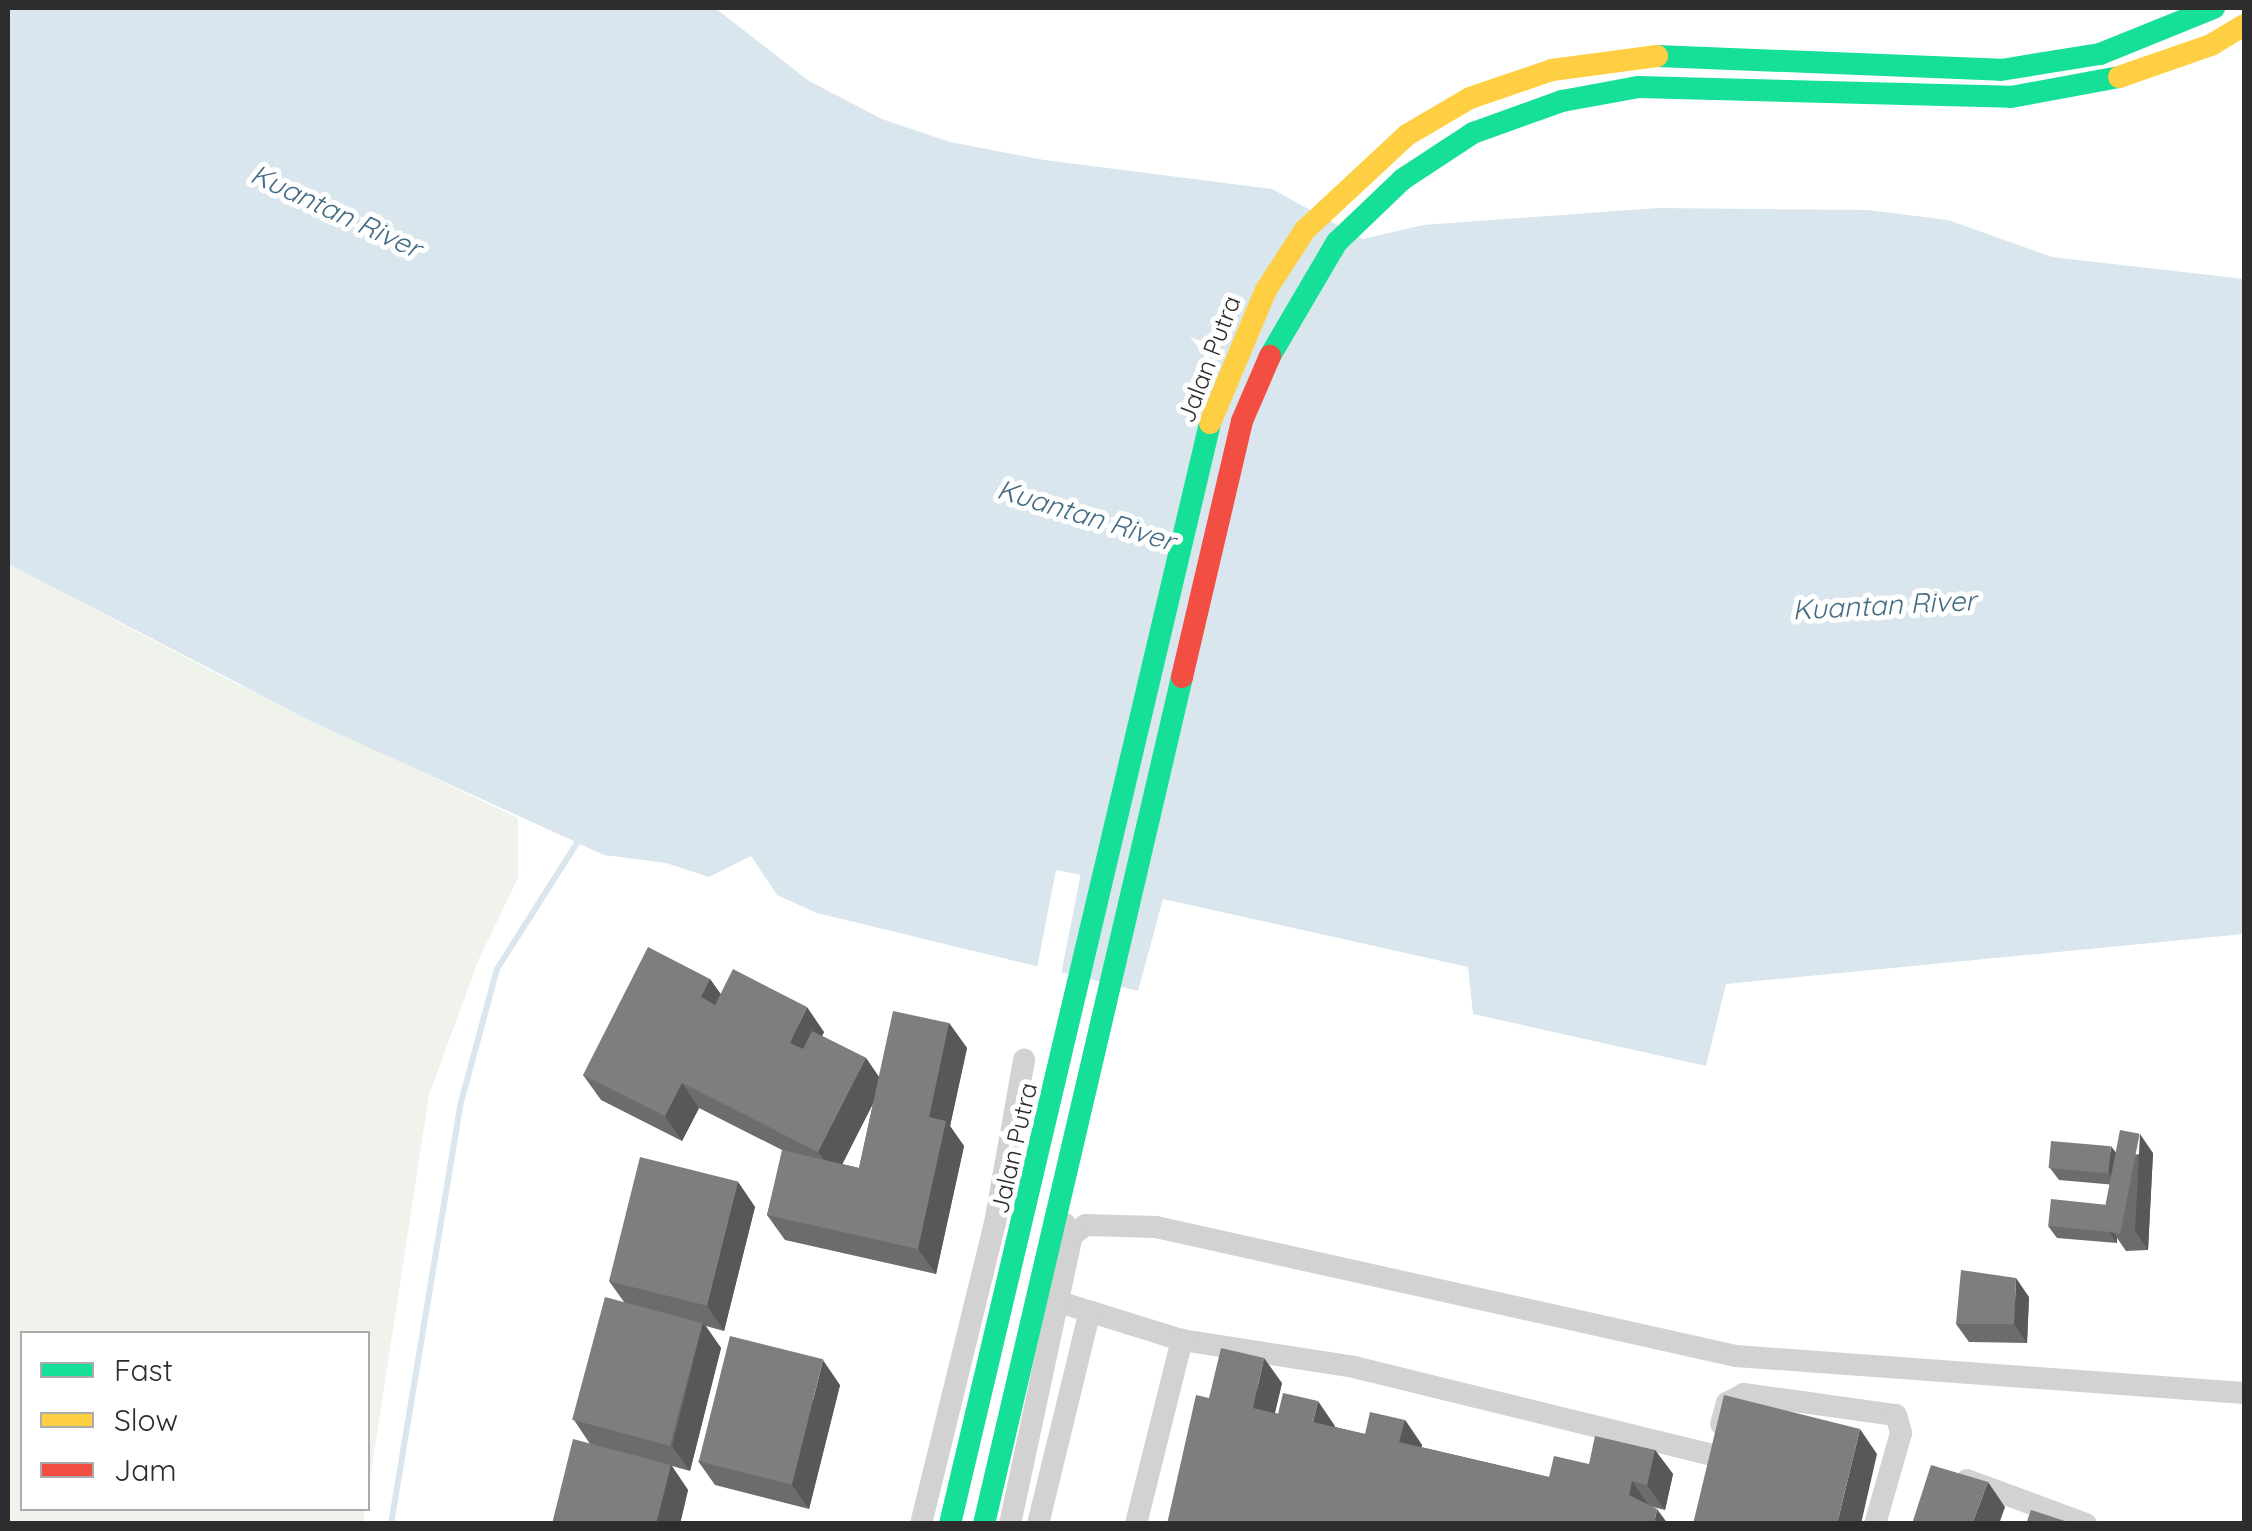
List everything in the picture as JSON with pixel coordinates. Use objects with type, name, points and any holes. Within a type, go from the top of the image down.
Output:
[{"type":"main road","name":"Jalan Putra","points":[[950,1524],[1216,404],[1266,290],[1305,230],[1406,135],[1470,98],[1552,70],[1639,55],[2001,70],[2100,54],[2214,8]]},
{"type":"main road","points":[[984,1524],[1242,421],[1270,354],[1337,242],[1404,179],[1473,133],[1562,101],[1638,86],[2011,97],[2098,84],[2211,45],[2244,25]]},
{"type":"street","points":[[921,1524],[996,1223],[1005,1151],[1024,1060]]},
{"type":"street","points":[[1005,1151],[1021,1204]]},
{"type":"street","points":[[996,1223],[1021,1204],[1052,1211],[1072,1235]]},
{"type":"street","points":[[1010,1524],[1072,1235],[1086,1225],[1156,1227],[1736,1356],[2244,1392]]},
{"type":"street","points":[[1059,1302],[1182,1340],[1354,1367],[1709,1464],[1734,1395],[1890,1412],[1901,1433],[1876,1524]]},
{"type":"street","points":[[1038,1524],[1090,1310]]},
{"type":"street","points":[[1136,1524],[1182,1340]]},
{"type":"street","points":[[1939,1474],[2027,1513],[2086,1524]]},
{"type":"shaded area","points":[[8,564],[225,678],[518,818],[518,878],[479,959],[429,1095],[370,1480],[370,1331],[20,1331],[20,1511],[365,1511],[363,1523],[8,1523]]},
{"type":"water","name":"Kuantan River","points":[[8,8],[715,8],[809,81],[882,119],[950,142],[1044,160],[1272,189],[1363,239],[1423,225],[1658,208],[1868,210],[1948,220],[2052,257],[2244,279],[2244,934],[1726,984],[1706,1066],[1473,1014],[1468,967],[1163,899],[1138,991],[817,913],[777,895],[751,856],[709,877],[666,863],[604,855],[311,721],[8,564]]},
{"type":"pier","points":[[1056,870],[1081,875],[1061,978],[1036,973]]},
{"type":"building","points":[[648,947],[710,979],[701,997],[715,1005],[733,969],[807,1007],[790,1043],[803,1049],[812,1031],[866,1058],[818,1152],[682,1083],[665,1116],[583,1075]]},
{"type":"building","points":[[893,1011],[949,1023],[929,1117],[946,1121],[918,1249],[767,1215],[782,1150],[859,1168]]},
{"type":"building","points":[[2120,1130],[2140,1134],[2120,1234],[2101,1230]]},
{"type":"building","points":[[2051,1141],[2111,1146],[2108,1173],[2049,1168]]},
{"type":"building","points":[[640,1157],[738,1181],[707,1306],[609,1281]]},
{"type":"building","points":[[2051,1199],[2108,1205],[2105,1232],[2048,1226]]},
{"type":"building","points":[[1961,1270],[2016,1278],[2014,1324],[1956,1324]]},
{"type":"building","points":[[605,1297],[703,1323],[670,1446],[572,1420]]},
{"type":"building","points":[[730,1336],[823,1359],[792,1484],[699,1461]]},
{"type":"building","points":[[1221,1348],[1264,1358],[1253,1408],[1278,1414],[1283,1393],[1318,1401],[1313,1422],[1365,1434],[1370,1412],[1405,1420],[1399,1442],[1549,1477],[1554,1456],[1589,1464],[1595,1436],[1655,1450],[1647,1485],[1632,1481],[1629,1495],[1657,1509],[1654,1524],[1167,1524],[1196,1395],[1209,1398]]},
{"type":"building","points":[[1724,1395],[1860,1429],[1837,1524],[1693,1524]]},
{"type":"building","points":[[573,1439],[671,1465],[656,1524],[552,1524]]},
{"type":"building","points":[[1931,1465],[1988,1482],[1972,1524],[1912,1524]]},
{"type":"building","points":[[2031,1510],[2074,1524],[2026,1524]]},
{"type":"waterway","points":[[391,1524],[460,1106],[497,969],[577,843]]},
{"type":"traffic: fast","points":[[1657,56],[2001,70],[2100,54],[2214,8]]},
{"type":"traffic: fast","points":[[1270,356],[1337,242],[1403,179],[1473,133],[1562,101],[1638,87],[2011,97],[2119,77]]},
{"type":"traffic: fast","points":[[950,1524],[1210,423]]},
{"type":"traffic: fast","points":[[984,1524],[1182,677]]},
{"type":"traffic: slow","points":[[2119,77],[2211,45],[2244,25]]},
{"type":"traffic: slow","points":[[1210,423],[1266,290],[1305,230],[1407,135],[1470,98],[1552,70],[1657,56]]},
{"type":"traffic: jam","points":[[1182,677],[1242,421],[1270,356]]}]
